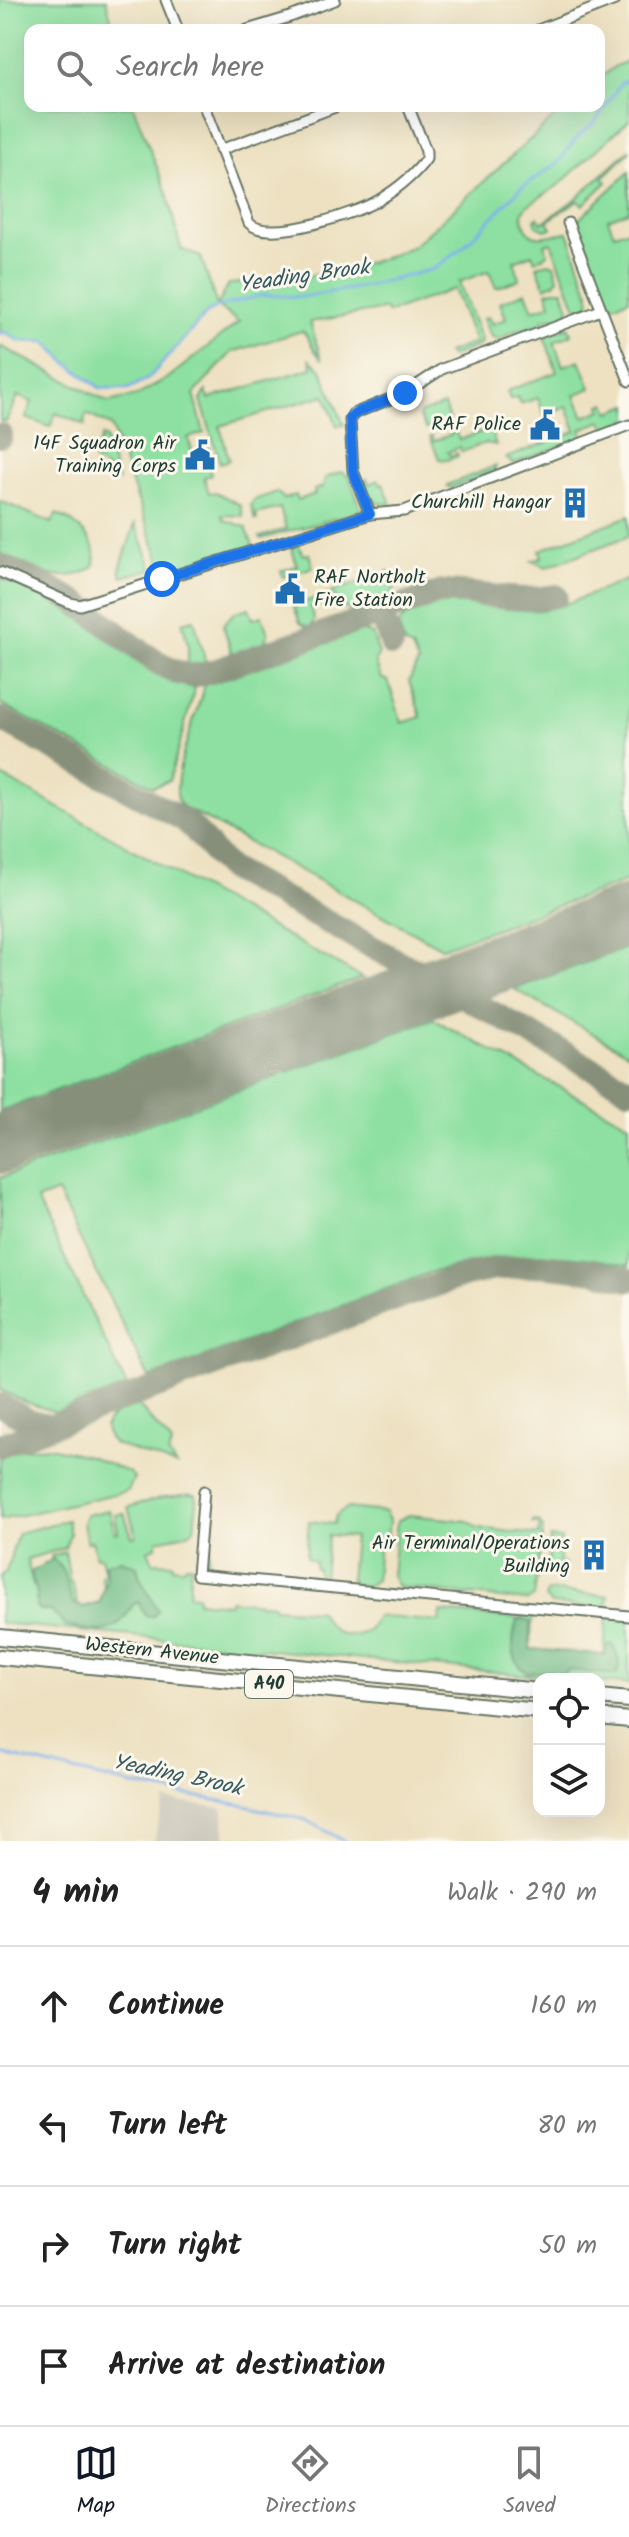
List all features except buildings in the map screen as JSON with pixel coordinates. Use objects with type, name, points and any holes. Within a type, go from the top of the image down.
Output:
[{"type":"highway","name":"Western Avenue","points":[[0,1637],[533,1690]]},
{"type":"highway","name":"Western Avenue","points":[[0,1657],[533,1710]]},
{"type":"highway","points":[[605,1698],[629,1700]]},
{"type":"highway","points":[[605,1718],[629,1720]]},
{"type":"street","points":[[166,0],[176,24]]},
{"type":"street","points":[[267,24],[335,0]]},
{"type":"street","points":[[553,24],[615,0]]},
{"type":"street","points":[[206,112],[249,223],[253,227],[273,230],[321,222],[363,208],[408,178],[426,159],[426,151],[410,112]]},
{"type":"street","points":[[220,150],[322,112]]},
{"type":"street","points":[[568,223],[629,381]]},
{"type":"street","points":[[370,514],[353,471],[350,420],[353,414],[405,393],[442,369],[601,310]]},
{"type":"street","points":[[0,572],[80,605],[370,514],[404,511],[629,425]]},
{"type":"street","points":[[204,1491],[197,1575],[629,1616]]},
{"type":"shaded area","points":[[165,1800],[222,1808],[226,1841],[153,1841]]},
{"type":"green space","points":[[0,0],[106,0],[112,24],[24,24],[24,112],[135,112],[167,193],[181,249],[201,257],[217,306],[229,284],[346,269],[413,246],[560,112],[605,112],[605,74],[629,61],[629,120],[560,184],[527,206],[522,214],[528,231],[533,235],[568,232],[590,296],[589,305],[580,309],[575,305],[551,242],[545,244],[548,254],[535,261],[532,254],[514,261],[520,279],[496,288],[489,271],[459,282],[481,340],[480,345],[451,357],[447,353],[475,343],[454,289],[387,313],[385,309],[310,322],[321,358],[302,331],[232,352],[194,394],[204,433],[188,438],[198,469],[210,465],[204,444],[208,443],[214,465],[209,467],[211,475],[204,477],[209,493],[216,492],[240,505],[243,516],[222,515],[224,520],[246,527],[253,546],[175,572],[163,569],[111,426],[87,414],[85,425],[56,413],[50,427],[26,418],[32,402],[18,396],[6,422],[0,421],[0,346],[108,402],[136,396],[168,378],[239,322],[217,307],[206,314],[148,379],[128,389],[100,388],[46,342],[19,341],[5,332],[0,334]]},
{"type":"green space","points":[[629,150],[603,178],[607,182],[583,205],[578,200],[548,221],[552,228],[545,230],[537,226],[535,219],[538,217],[542,223],[577,198]]},
{"type":"green space","points":[[629,172],[629,211],[608,219],[614,234],[629,229],[629,299],[606,308],[574,224]]},
{"type":"green space","points":[[554,265],[558,278],[555,283],[545,287],[537,266]]},
{"type":"green space","points":[[563,290],[569,308],[566,315],[545,319],[538,325],[497,340],[490,335],[483,319],[488,317],[492,324],[506,319],[500,302],[526,292],[533,310],[551,304],[547,292]]},
{"type":"green space","points":[[568,327],[572,334],[554,342],[563,366],[580,360],[591,388],[575,395],[584,417],[602,410],[601,405],[606,403],[610,412],[629,405],[629,420],[606,428],[602,421],[581,429],[584,437],[513,464],[506,458],[576,431],[567,406],[544,415],[538,398],[520,404],[517,397],[510,399],[507,391],[557,372],[544,336]]},
{"type":"green space","points":[[310,360],[321,369],[344,425],[337,426],[325,395],[220,426],[229,460],[220,463],[201,400],[206,391],[209,399],[312,368]]},
{"type":"green space","points":[[444,405],[449,420],[426,429],[419,416],[421,413]]},
{"type":"green space","points":[[454,428],[459,440],[490,429],[496,445],[485,443],[462,452],[460,447],[448,452],[450,456],[457,453],[458,456],[439,459],[430,437],[434,441],[452,434],[451,429]]},
{"type":"green space","points":[[102,436],[105,438],[118,481],[93,460]]},
{"type":"green space","points":[[496,466],[494,472],[452,488],[447,487],[447,485]]},
{"type":"green space","points":[[341,472],[349,476],[361,508],[358,512],[262,539],[260,537],[286,529],[280,508],[256,514],[255,520],[251,505],[254,500],[277,492],[284,499],[296,495],[298,500],[315,494],[314,490],[323,487],[325,478]]},
{"type":"green space","points":[[367,479],[369,484],[379,480],[380,484],[383,483],[391,504],[377,503],[369,498],[363,484]]},
{"type":"green space","points":[[0,501],[52,523],[56,514],[71,522],[90,542],[94,550],[94,566],[73,575],[50,575],[0,554]]},
{"type":"green space","points":[[629,516],[629,536],[546,567],[532,561],[542,558],[540,550]]},
{"type":"green space","points":[[135,524],[153,569],[122,577],[120,569]]},
{"type":"green space","points":[[298,544],[303,555],[309,554],[313,567],[283,577],[281,571],[297,566],[291,546]]},
{"type":"green space","points":[[389,571],[395,587],[389,599],[354,611],[341,607],[332,592]]},
{"type":"green space","points":[[0,578],[41,595],[70,612],[173,683],[195,688],[169,781],[153,787],[0,704]]},
{"type":"green space","points":[[629,579],[629,880],[442,948],[188,810],[179,802],[177,792],[181,763],[205,685],[361,630],[372,634],[379,654],[375,661],[381,678],[388,681],[402,723],[421,717],[409,681],[418,663],[412,648],[405,645],[398,625],[411,613],[445,603],[541,610]]},
{"type":"green space","points":[[332,592],[325,598],[326,602],[311,607],[312,626],[300,623],[294,606]]},
{"type":"green space","points":[[249,608],[253,619],[262,616],[268,634],[263,644],[232,654],[223,625],[235,612]]},
{"type":"green space","points":[[194,619],[206,663],[188,665],[188,644],[182,622]]},
{"type":"green space","points":[[0,775],[45,800],[362,978],[0,1111]]},
{"type":"green space","points":[[629,947],[629,1054],[514,989]]},
{"type":"green space","points":[[433,1019],[629,1124],[629,1266],[552,1255],[481,1261],[429,1273],[149,1378],[57,1192],[37,1200],[127,1387],[56,1412],[0,1390],[0,1178]]},
{"type":"green space","points":[[138,1405],[172,1444],[168,1454],[176,1465],[114,1444],[108,1436],[105,1429],[110,1418]]},
{"type":"green space","points":[[49,1447],[89,1456],[130,1473],[134,1478],[128,1491],[0,1520],[0,1457],[20,1449]]},
{"type":"green space","points":[[196,1495],[194,1529],[186,1534],[157,1540],[156,1547],[148,1550],[153,1562],[173,1563],[173,1567],[185,1568],[191,1565],[189,1595],[198,1596],[197,1601],[229,1604],[230,1600],[273,1604],[273,1608],[319,1611],[333,1629],[348,1635],[366,1632],[377,1616],[440,1622],[441,1612],[522,1619],[524,1609],[533,1611],[530,1649],[604,1655],[607,1617],[629,1619],[629,1684],[605,1682],[605,1673],[533,1673],[533,1676],[0,1623],[0,1577],[6,1572],[18,1533],[67,1520],[70,1534],[65,1548],[27,1559],[33,1586],[57,1581],[51,1556],[65,1552],[70,1583],[78,1606],[83,1607],[100,1602],[104,1588],[101,1576],[105,1574],[101,1557],[96,1557],[92,1541],[87,1542],[83,1523],[86,1515],[109,1510],[115,1533],[118,1532],[115,1515],[124,1513],[132,1537],[136,1536],[128,1507],[165,1497]]},
{"type":"green space","points":[[213,1508],[208,1564],[202,1556],[206,1517]]},
{"type":"green space","points":[[347,1508],[385,1512],[389,1520],[387,1541],[379,1541],[376,1580],[367,1586],[356,1585],[350,1580],[354,1537],[328,1535],[324,1577],[318,1576],[315,1562],[306,1557],[309,1521],[334,1524],[336,1515]]},
{"type":"green space","points":[[409,1515],[468,1521],[478,1528],[538,1535],[540,1524],[532,1523],[539,1522],[543,1528],[534,1597],[527,1601],[398,1587],[392,1575],[397,1521]]},
{"type":"green space","points":[[550,1538],[561,1539],[559,1563],[565,1564],[564,1573],[552,1571],[548,1565]]},
{"type":"green space","points":[[53,1559],[61,1568],[74,1604],[83,1607],[100,1602],[106,1580],[105,1563],[121,1560],[137,1566],[158,1611],[147,1617],[138,1602],[113,1628],[91,1631],[66,1626],[51,1611],[36,1607],[37,1593],[31,1572]]},
{"type":"green space","points":[[552,1591],[608,1596],[607,1609],[551,1604],[545,1598]]},
{"type":"green space","points":[[517,1620],[530,1622],[530,1649],[604,1655],[608,1645],[613,1645],[619,1664],[616,1675],[568,1670],[564,1673],[527,1673],[514,1655]]},
{"type":"waterway","name":"Yeading Brook","points":[[605,107],[621,83],[629,80]]},
{"type":"waterway","name":"Yeading Brook","points":[[0,334],[5,332],[19,341],[46,342],[100,388],[128,389],[148,379],[206,314],[217,307],[263,295],[302,297],[367,286],[434,269],[463,247],[522,187],[558,163],[576,138],[602,112]]},
{"type":"waterway","name":"Yeading Brook","points":[[0,1754],[306,1820],[344,1841]]},
{"type":"taxiway","points":[[0,565],[70,598],[157,662],[191,675],[214,671],[442,592],[527,599],[556,596]]},
{"type":"taxiway","points":[[381,613],[392,645]]},
{"type":"taxiway","points":[[0,719],[184,820],[230,869],[403,964],[447,974],[491,965]]},
{"type":"taxiway","points":[[476,970],[465,981],[464,994],[468,999],[629,1089]]},
{"type":"taxiway","points":[[412,995],[434,989],[457,993]]},
{"type":"taxiway","points":[[0,1445],[466,1275],[541,1265],[596,1271],[629,1280]]},
{"type":"taxiway","points":[[0,1405],[28,1420],[51,1426]]},
{"type":"runway","points":[[0,1144],[629,915]]},
{"type":"place","name":"RAF Police","points":[[545,425]]},
{"type":"place","name":"14F Squadron Air Training Corps","points":[[200,455]]},
{"type":"place","name":"Churchill Hangar","points":[[575,503]]},
{"type":"place","name":"RAF Northolt Fire Station","points":[[290,589]]},
{"type":"place","name":"Air Terminal/Operations Building","points":[[594,1555]]},
{"type":"route","points":[[162,579],[370,514],[353,471],[350,417],[405,393]]}]
